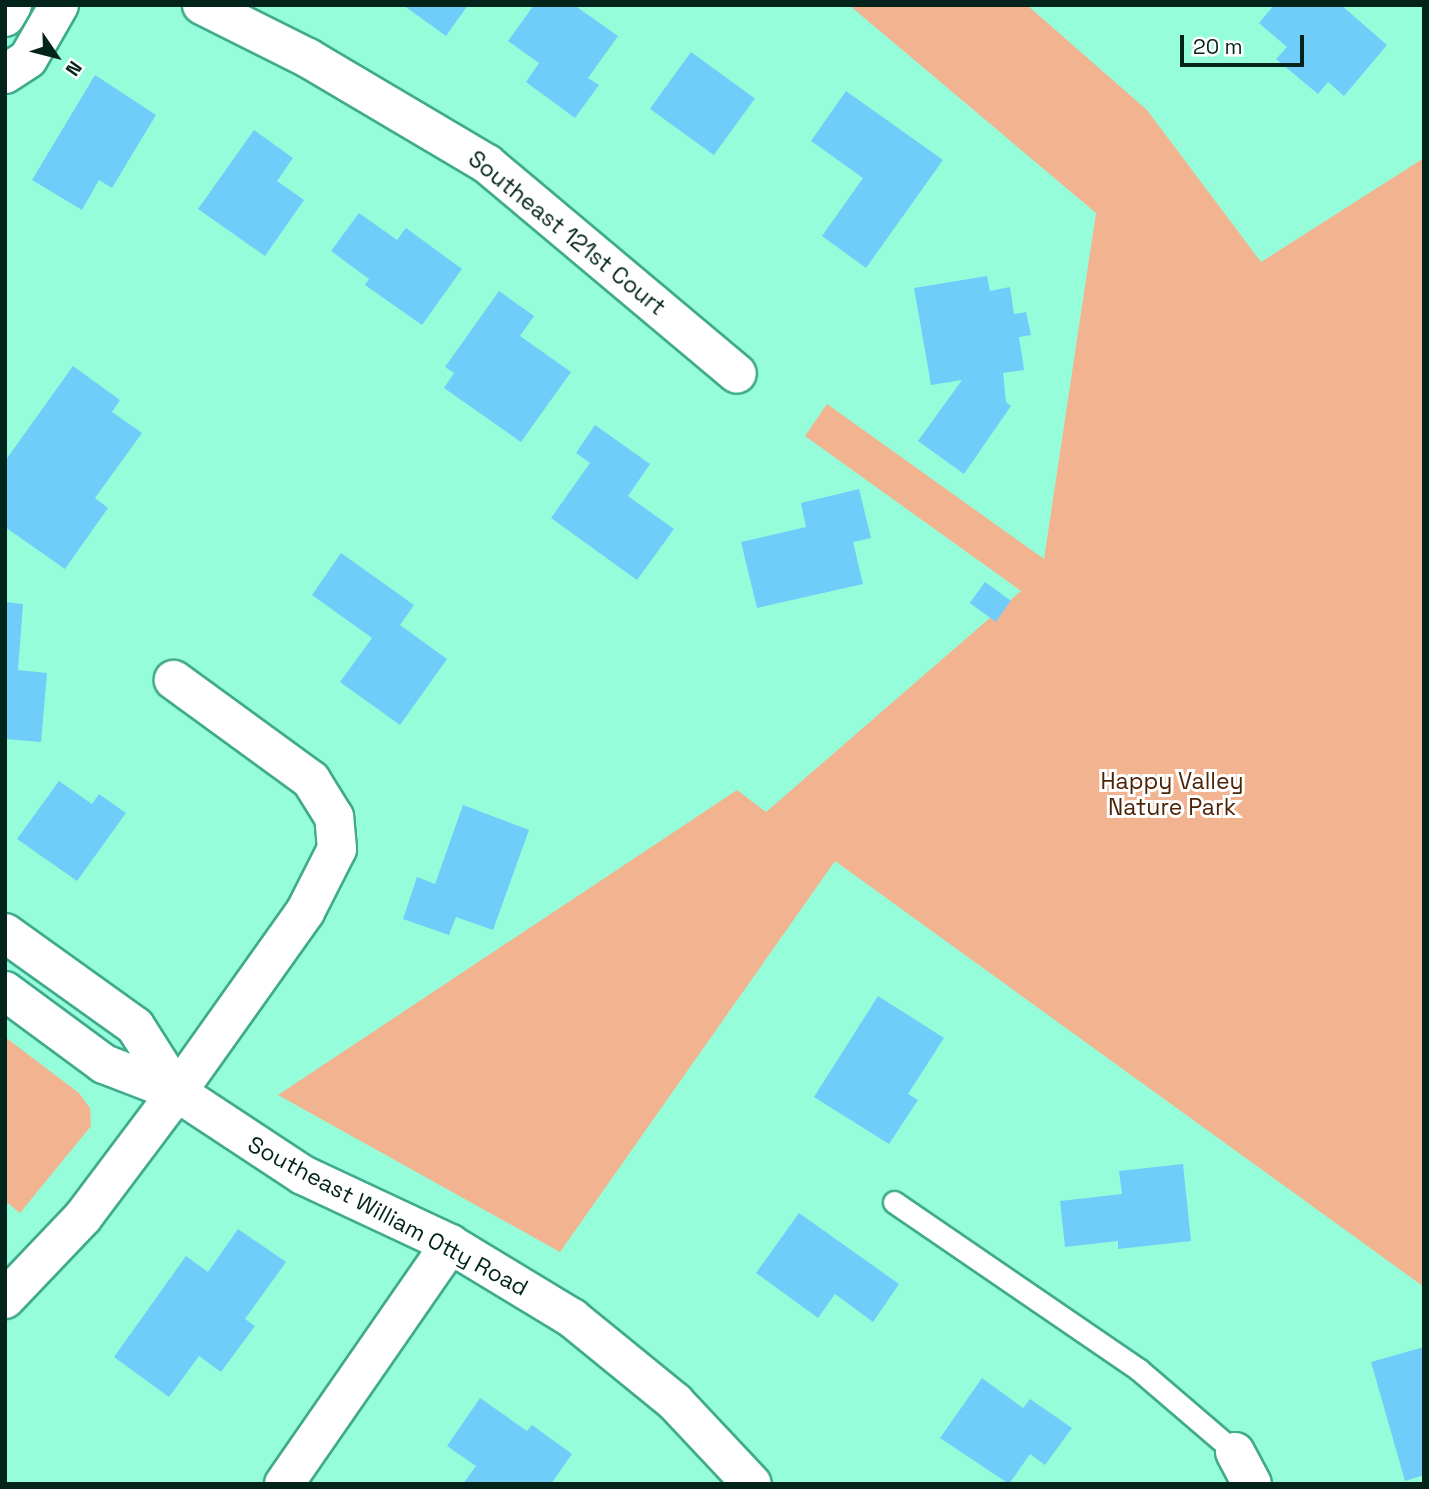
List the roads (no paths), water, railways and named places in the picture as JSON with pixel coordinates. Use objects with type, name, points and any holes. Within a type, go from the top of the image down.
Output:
[{"type":"street","points":[[5,17],[12,5]]},
{"type":"street","points":[[5,74],[28,59],[59,5]]},
{"type":"street","name":"Southeast 121st Court","points":[[202,5],[308,58],[487,164],[737,374]]},
{"type":"street","points":[[5,1298],[83,1217],[177,1092],[305,912],[326,878],[337,849],[334,817],[312,780],[174,680]]},
{"type":"street","name":"Southeast William Otty Road","points":[[5,933],[135,1026],[177,1092]]},
{"type":"street","name":"Southeast William Otty Road","points":[[5,991],[104,1064],[177,1092],[303,1175],[450,1244],[572,1318],[626,1359],[674,1402],[752,1484]]},
{"type":"street","points":[[284,1484],[450,1244]]},
{"type":"lane","points":[[894,1202],[1138,1369],[1243,1468]]},
{"type":"park label","name":"Happy Valley Nature Park","points":[[1172,794]]}]
